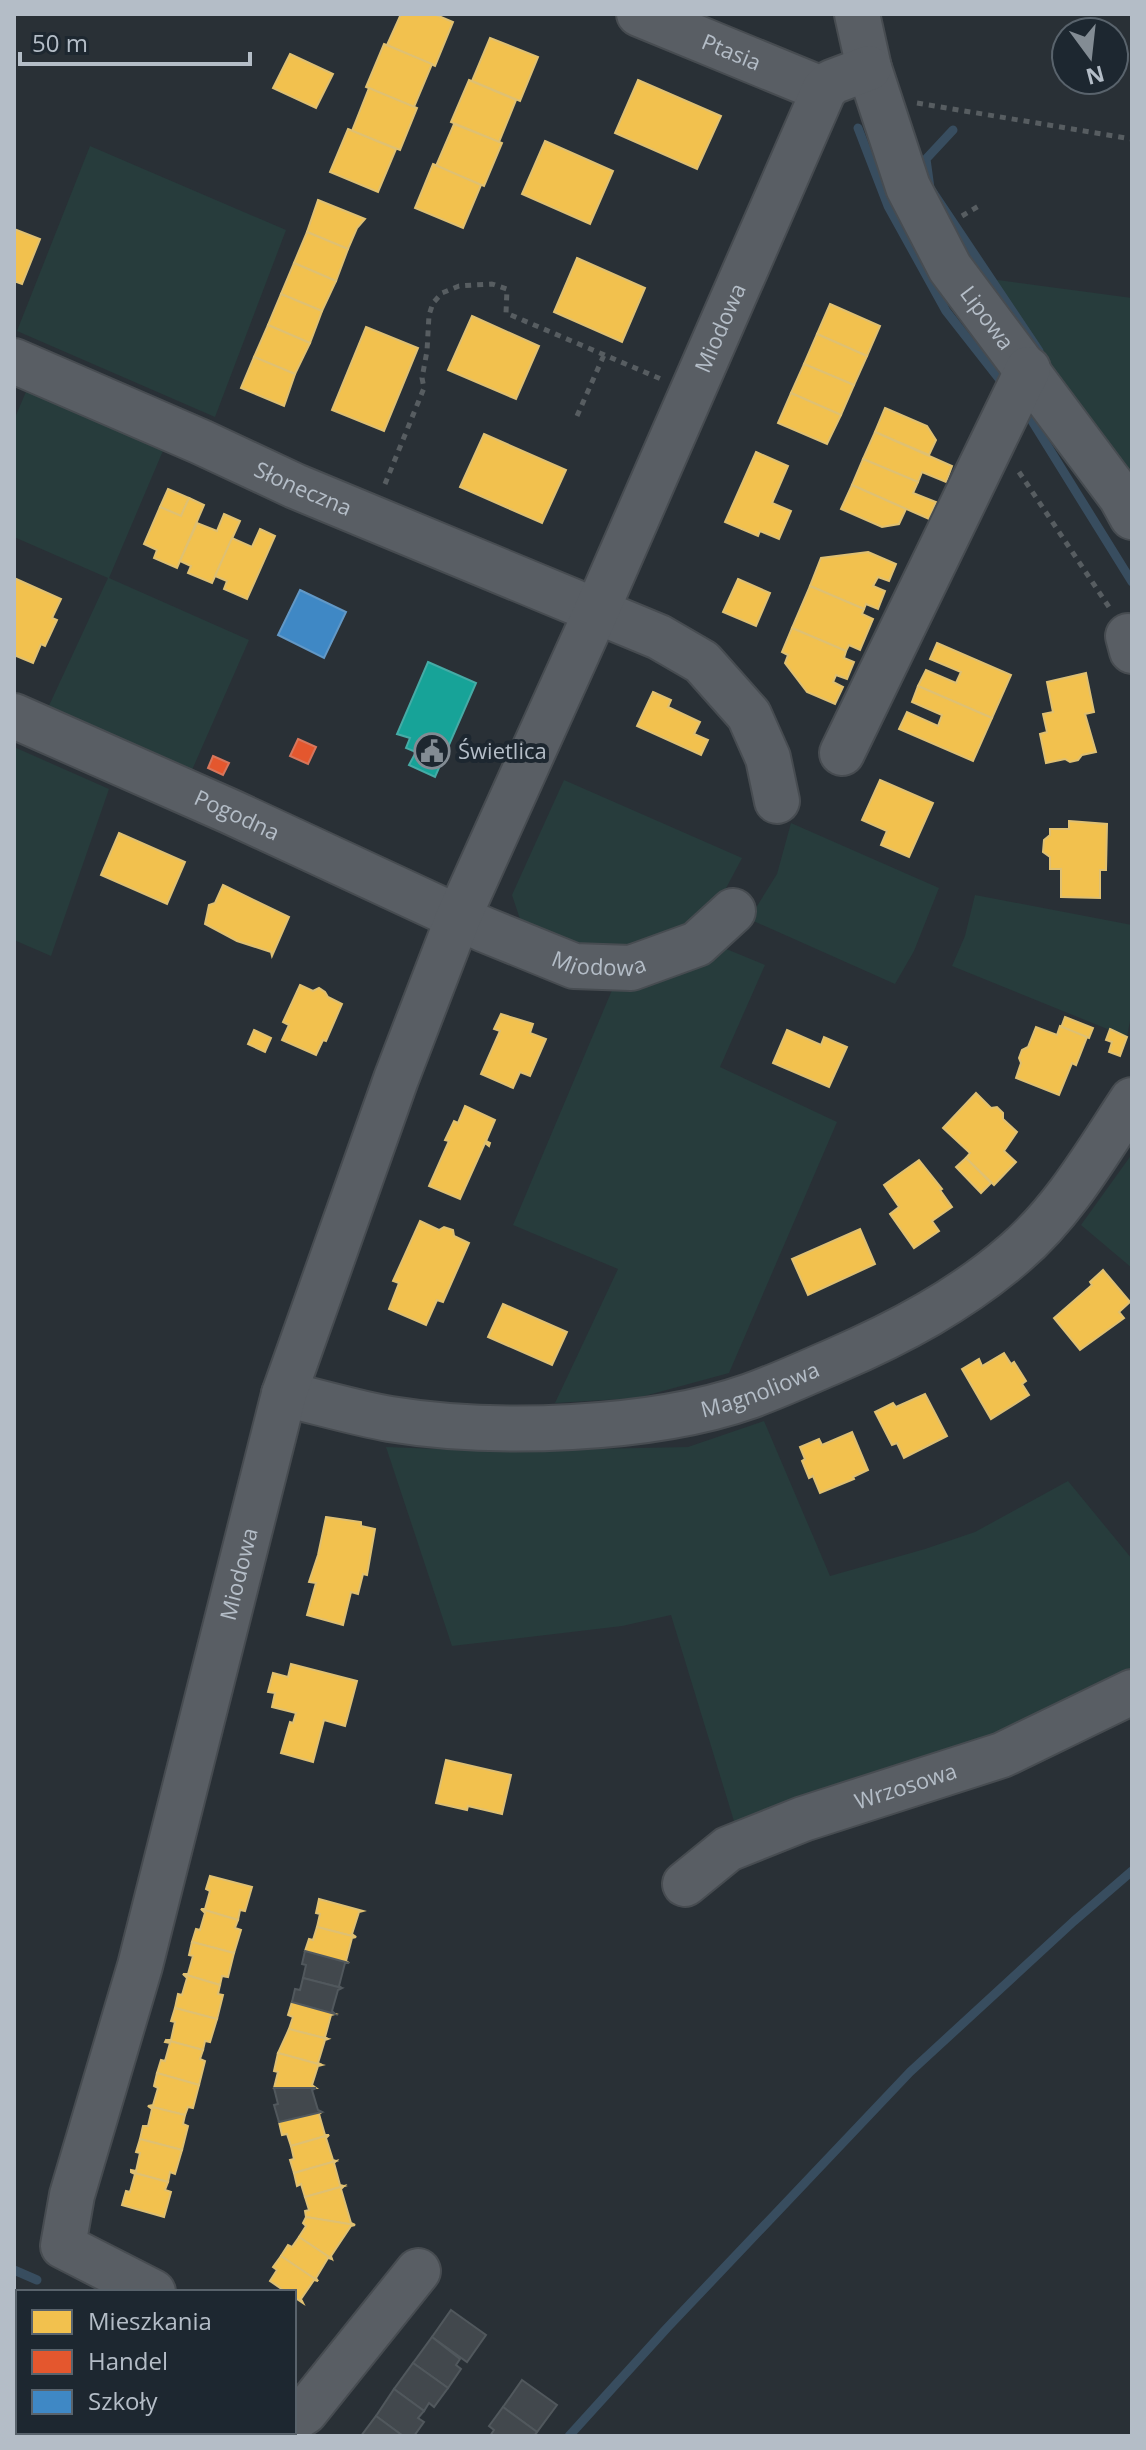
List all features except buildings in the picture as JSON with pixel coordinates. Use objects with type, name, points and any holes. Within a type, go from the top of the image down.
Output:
[{"type":"street","name":"Ptasia","points":[[639,14],[824,90]]},
{"type":"street","points":[[824,90],[832,82],[875,83],[857,14]]},
{"type":"street","name":"Lipowa","points":[[875,83],[908,187],[950,268],[1028,369],[1121,497],[1132,517]]},
{"type":"street","name":"Miodowa","points":[[149,2290],[63,2246],[72,2195],[155,1908],[284,1394],[396,1079],[458,918],[596,612],[824,90]]},
{"type":"street","name":"Słoneczna","points":[[14,361],[295,486],[596,612]]},
{"type":"street","points":[[842,753],[1028,369]]},
{"type":"street","points":[[596,612],[659,637],[702,662],[749,715],[768,758],[777,801]]},
{"type":"street","name":"Pogodna","points":[[14,716],[229,811],[458,918]]},
{"type":"street","name":"Miodowa","points":[[458,918],[574,966],[631,968],[697,944],[733,911]]},
{"type":"street","name":"Magnoliowa","points":[[284,1394],[390,1419],[487,1427],[555,1427],[648,1420],[748,1397],[883,1340],[954,1300],[1016,1253],[1074,1189],[1132,1100]]},
{"type":"street","name":"Wrzosowa","points":[[685,1884],[728,1849],[803,1819],[1002,1755],[1132,1692]]},
{"type":"street","points":[[296,2418],[305,2412],[418,2271]]},
{"type":"path","points":[[875,83],[979,112],[1132,139]]},
{"type":"path","points":[[379,498],[424,388],[422,378],[433,303],[442,293],[459,286],[492,284],[507,289],[506,313],[669,383]]},
{"type":"path","points":[[577,416],[604,355]]},
{"type":"path","points":[[997,437],[1130,643]]},
{"type":"green space","points":[[90,146],[286,230],[215,417],[17,331]]},
{"type":"green space","points":[[976,277],[1132,298],[1132,498]]},
{"type":"green space","points":[[28,387],[165,446],[109,578],[249,640],[192,770],[47,710],[108,578],[14,537],[14,420]]},
{"type":"green space","points":[[14,747],[109,789],[51,956],[14,940]]},
{"type":"green space","points":[[564,780],[742,858],[724,892],[687,926],[644,943],[596,949],[523,928],[512,895]]},
{"type":"green space","points":[[791,823],[939,888],[914,951],[895,984],[749,919],[777,874]]},
{"type":"green space","points":[[975,895],[1132,925],[1132,1010],[1127,1037],[952,966],[965,936]]},
{"type":"green space","points":[[719,946],[765,965],[720,1067],[837,1122],[729,1373],[637,1398],[555,1403],[618,1269],[513,1225],[615,983]]},
{"type":"green space","points":[[1132,1154],[1132,1268],[1081,1225]]},
{"type":"green space","points":[[764,1421],[830,1576],[975,1532],[1068,1481],[1132,1559],[1132,1677],[998,1742],[737,1831],[671,1615],[622,1626],[452,1646],[386,1447],[491,1451],[688,1447]]},
{"type":"green space","points":[[14,2299],[16,2434],[217,2436],[14,2436]]},
{"type":"waterway","points":[[858,128],[888,206],[946,311],[1004,385]]},
{"type":"waterway","points":[[953,130],[926,159],[930,188],[1039,351]]},
{"type":"waterway","points":[[1032,421],[1132,582]]},
{"type":"waterway","points":[[569,2436],[910,2072],[1132,1871]]},
{"type":"waterway","points":[[14,2270],[37,2280]]},
{"type":"place","name":"Świetlica","points":[[432,751]]}]
